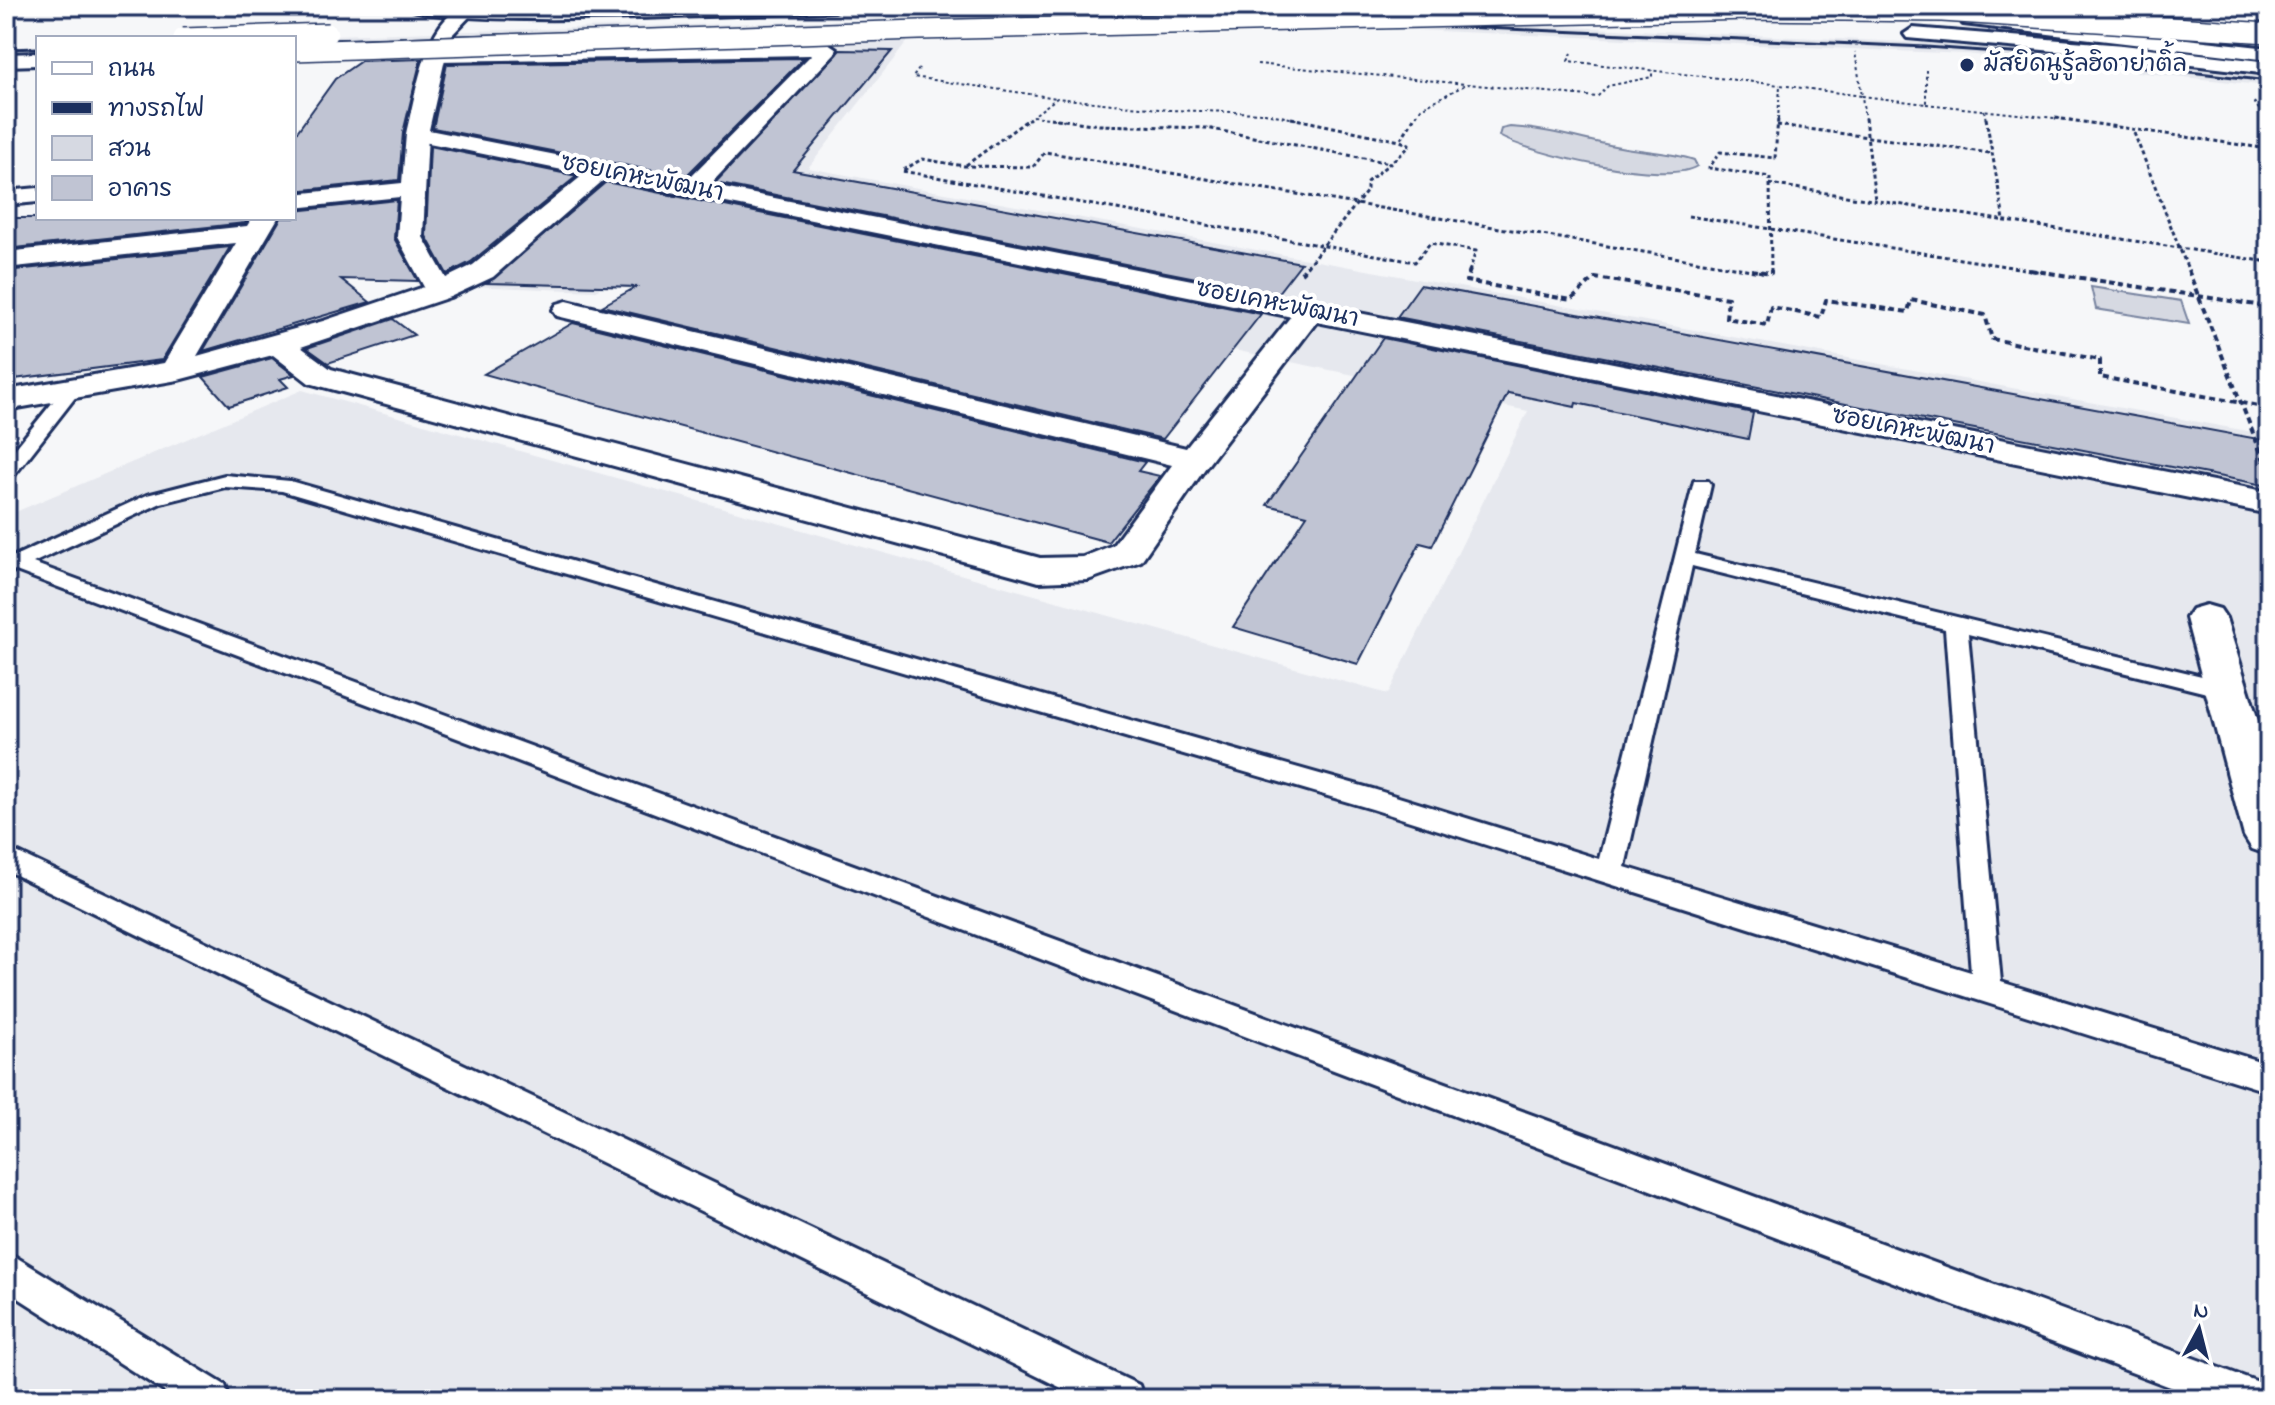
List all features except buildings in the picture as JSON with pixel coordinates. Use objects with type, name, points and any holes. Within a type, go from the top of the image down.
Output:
[{"type":"main road","points":[[414,6],[462,9],[835,6]]},
{"type":"main road","points":[[462,9],[668,6]]},
{"type":"main road","points":[[236,36],[769,16],[1163,6]]},
{"type":"main road","points":[[1860,6],[2266,43]]},
{"type":"main road","points":[[1966,6],[2266,43]]},
{"type":"main road","points":[[2096,6],[2269,19]]},
{"type":"main road","points":[[440,291],[410,237],[412,189],[417,134],[441,36],[462,9]]},
{"type":"main road","points":[[296,51],[1517,14],[1831,10],[2040,17],[2266,43]]},
{"type":"main road","points":[[919,30],[1083,35],[1657,26],[1833,30]]},
{"type":"main road","points":[[1905,33],[2123,51],[2269,68]]},
{"type":"main road","points":[[6,43],[36,42]]},
{"type":"main road","points":[[437,55],[828,49],[692,189]]},
{"type":"main road","points":[[6,60],[36,59]]},
{"type":"main road","name":"ซอยเคหะพัฒนา","points":[[417,134],[2269,503]]},
{"type":"main road","points":[[6,400],[178,371],[279,345],[440,291],[483,271],[602,171]]},
{"type":"main road","points":[[296,201],[412,189]]},
{"type":"main road","points":[[6,198],[36,195]]},
{"type":"main road","points":[[6,260],[260,226]]},
{"type":"main road","points":[[178,371],[180,358],[260,226]]},
{"type":"main road","points":[[279,345],[320,376],[1039,570],[1088,568],[1127,553],[1194,460],[1292,308]]},
{"type":"main road","points":[[567,310],[1194,460]]},
{"type":"main road","points":[[2206,618],[2269,836]]},
{"type":"lane","points":[[2007,6],[2234,34],[2266,43]]},
{"type":"lane","points":[[6,473],[71,391]]},
{"type":"lane","points":[[10,566],[154,499],[225,481],[283,485],[1376,800],[2269,1078]]},
{"type":"lane","points":[[1610,872],[1701,485]]},
{"type":"lane","points":[[1684,558],[2227,690]]},
{"type":"lane","points":[[10,566],[2253,1399]]},
{"type":"lane","points":[[1956,624],[1987,990]]},
{"type":"lane","points":[[6,858],[1125,1399]]},
{"type":"lane","points":[[6,1269],[211,1399]]},
{"type":"path","points":[[1574,51],[1568,61],[2097,123],[2099,127],[2134,133],[2269,149]]},
{"type":"path","points":[[1855,52],[1875,200]]},
{"type":"path","points":[[1254,64],[1311,67],[1597,97],[1608,86],[1652,77],[1652,70]]},
{"type":"path","points":[[1926,104],[1927,66]]},
{"type":"path","points":[[921,67],[913,77],[1168,110],[1265,113],[1409,144],[1367,182],[1367,191],[1322,247],[1292,308]]},
{"type":"path","points":[[1400,141],[1421,108],[1467,84]]},
{"type":"path","points":[[1780,85],[1775,158],[1720,152],[1709,168],[1770,177],[1771,273],[1045,152],[1033,167],[964,166],[922,159],[902,171],[1415,262],[1430,243],[1476,251],[1466,281],[1571,300],[1595,278],[1728,298],[1726,318],[1767,325],[1771,307],[1821,317],[1826,300],[1908,312],[1911,300],[1985,315],[1992,339],[2100,360],[2100,377],[2269,408]]},
{"type":"path","points":[[964,166],[1057,98]]},
{"type":"path","points":[[1984,110],[2004,220]]},
{"type":"path","points":[[1033,116],[1099,125],[1206,128],[1390,163]]},
{"type":"path","points":[[1777,125],[1990,153]]},
{"type":"path","points":[[2134,133],[2269,475]]},
{"type":"path","points":[[1769,184],[2269,262]]},
{"type":"path","points":[[1688,216],[2269,307]]},
{"type":"shaded area","points":[[1136,12],[1276,14],[1994,46],[2269,76],[2269,86],[1967,54],[1278,24],[296,46],[296,36]]},
{"type":"shaded area","points":[[908,41],[808,168],[2269,435],[2269,1399],[6,1399],[6,516],[302,390],[1388,694],[1528,411],[650,229],[597,291],[416,284],[399,186],[296,197],[296,171],[300,158],[407,146],[433,51],[516,49],[499,105],[658,133],[760,44]]},
{"type":"green space","points":[[1987,25],[2269,57],[2269,64],[1991,36]]},
{"type":"green space","points":[[1510,127],[1676,155],[1694,160],[1697,166],[1681,171],[1658,172],[1568,159],[1499,136],[1501,129]]},
{"type":"green space","points":[[2091,287],[2181,301],[2189,324],[2096,309]]},
{"type":"railway","points":[[296,41],[1137,16],[1277,19],[1926,47],[2040,55],[2269,81]]},
{"type":"railway","points":[[6,49],[36,48]]},
{"type":"place","name":"มัสยิดนูรู้ลฮิดาย่าติ้ล","points":[[1967,65]]}]
